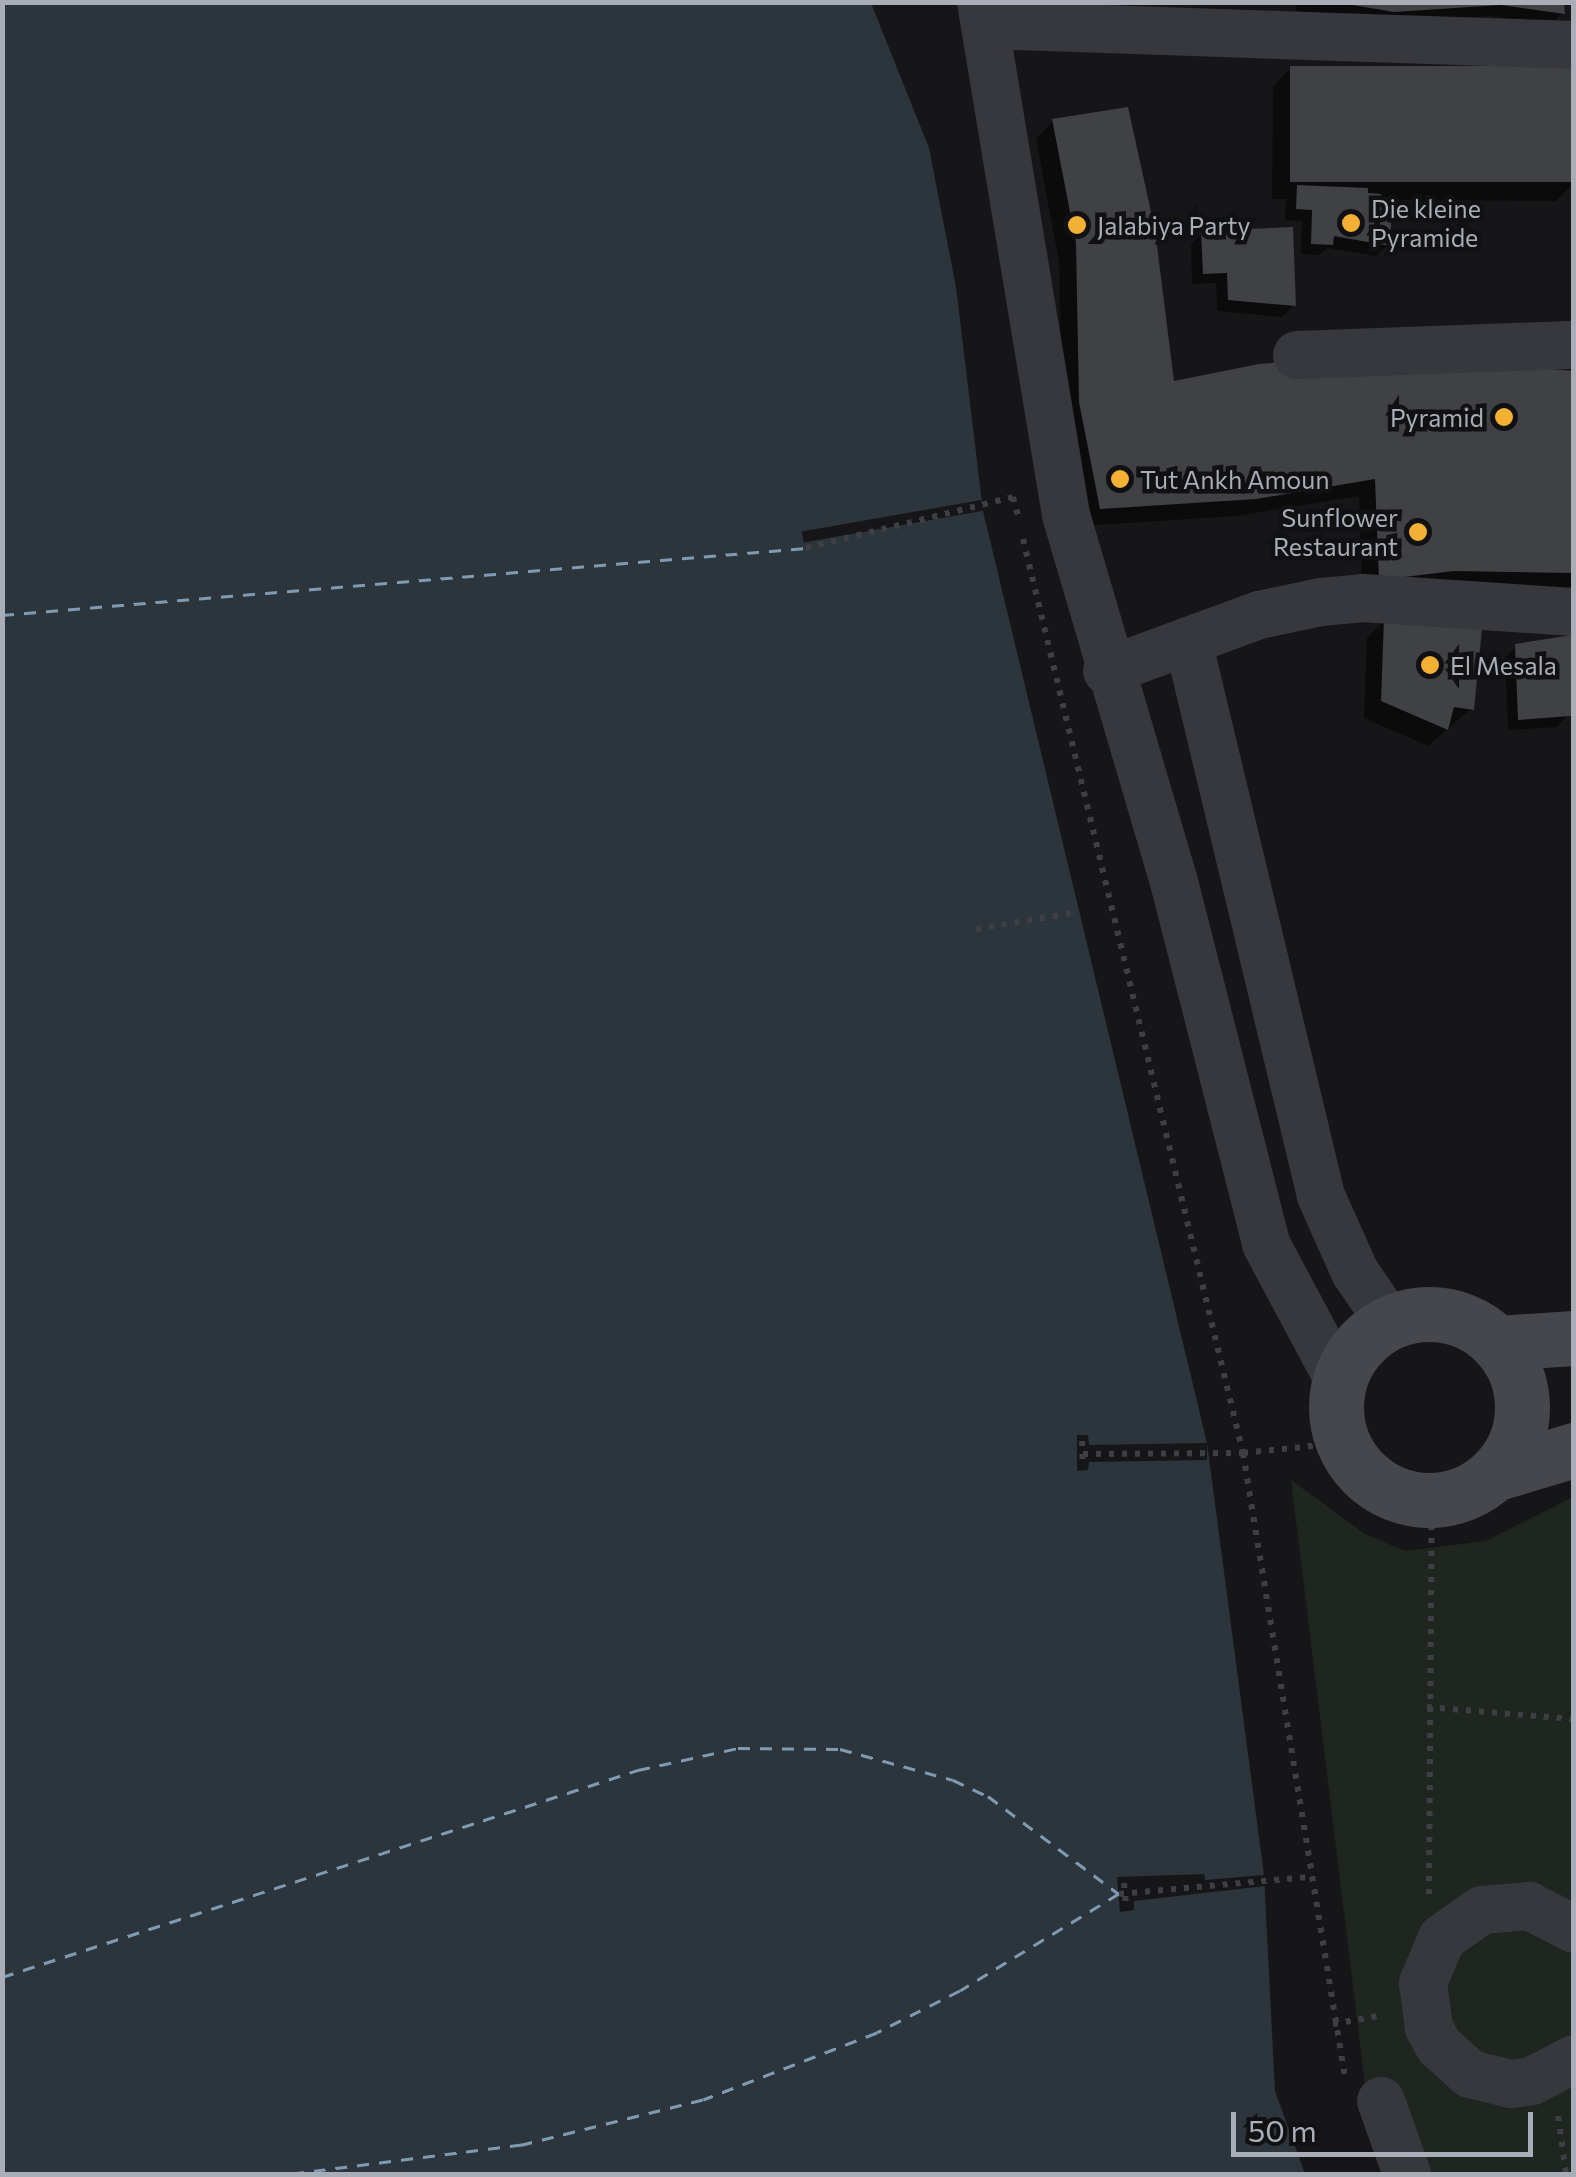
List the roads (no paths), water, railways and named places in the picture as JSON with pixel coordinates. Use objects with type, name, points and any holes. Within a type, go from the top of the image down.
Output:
[{"type":"street","points":[[1338,1381],[1266,1244],[1174,882],[1107,671],[1066,515],[983,14],[1574,45]]},
{"type":"street","points":[[1297,355],[1574,345]]},
{"type":"street","points":[[1107,671],[1288,606],[1363,598],[1574,612]]},
{"type":"street","points":[[1188,641],[1321,1196],[1355,1272],[1389,1322]]},
{"type":"street","points":[[1174,882],[1242,866]]},
{"type":"street","points":[[1574,1338],[1498,1343],[1447,1315],[1389,1322],[1366,1337],[1338,1381],[1336,1423],[1353,1463],[1388,1492],[1432,1500],[1454,1498],[1494,1474],[1574,1450]]},
{"type":"street","points":[[1494,1474],[1519,1433],[1523,1409],[1520,1385],[1498,1343]]},
{"type":"street","points":[[1566,2069],[1511,2084],[1470,2074],[1439,2046],[1423,2007],[1430,1959],[1460,1921],[1505,1905],[1530,1906],[1573,1928]]},
{"type":"street","points":[[1365,2099],[1407,2174]]},
{"type":"place","name":"Die kleine Pyramide","points":[[1351,223]]},
{"type":"place","name":"Jalabiya Party","points":[[1077,225]]},
{"type":"place","name":"Pyramid","points":[[1504,417]]},
{"type":"place","name":"Tut Ankh Amoun","points":[[1120,479]]},
{"type":"place","name":"Sunflower Restaurant","points":[[1418,532]]},
{"type":"place","name":"El Mesala","points":[[1430,665]]}]
